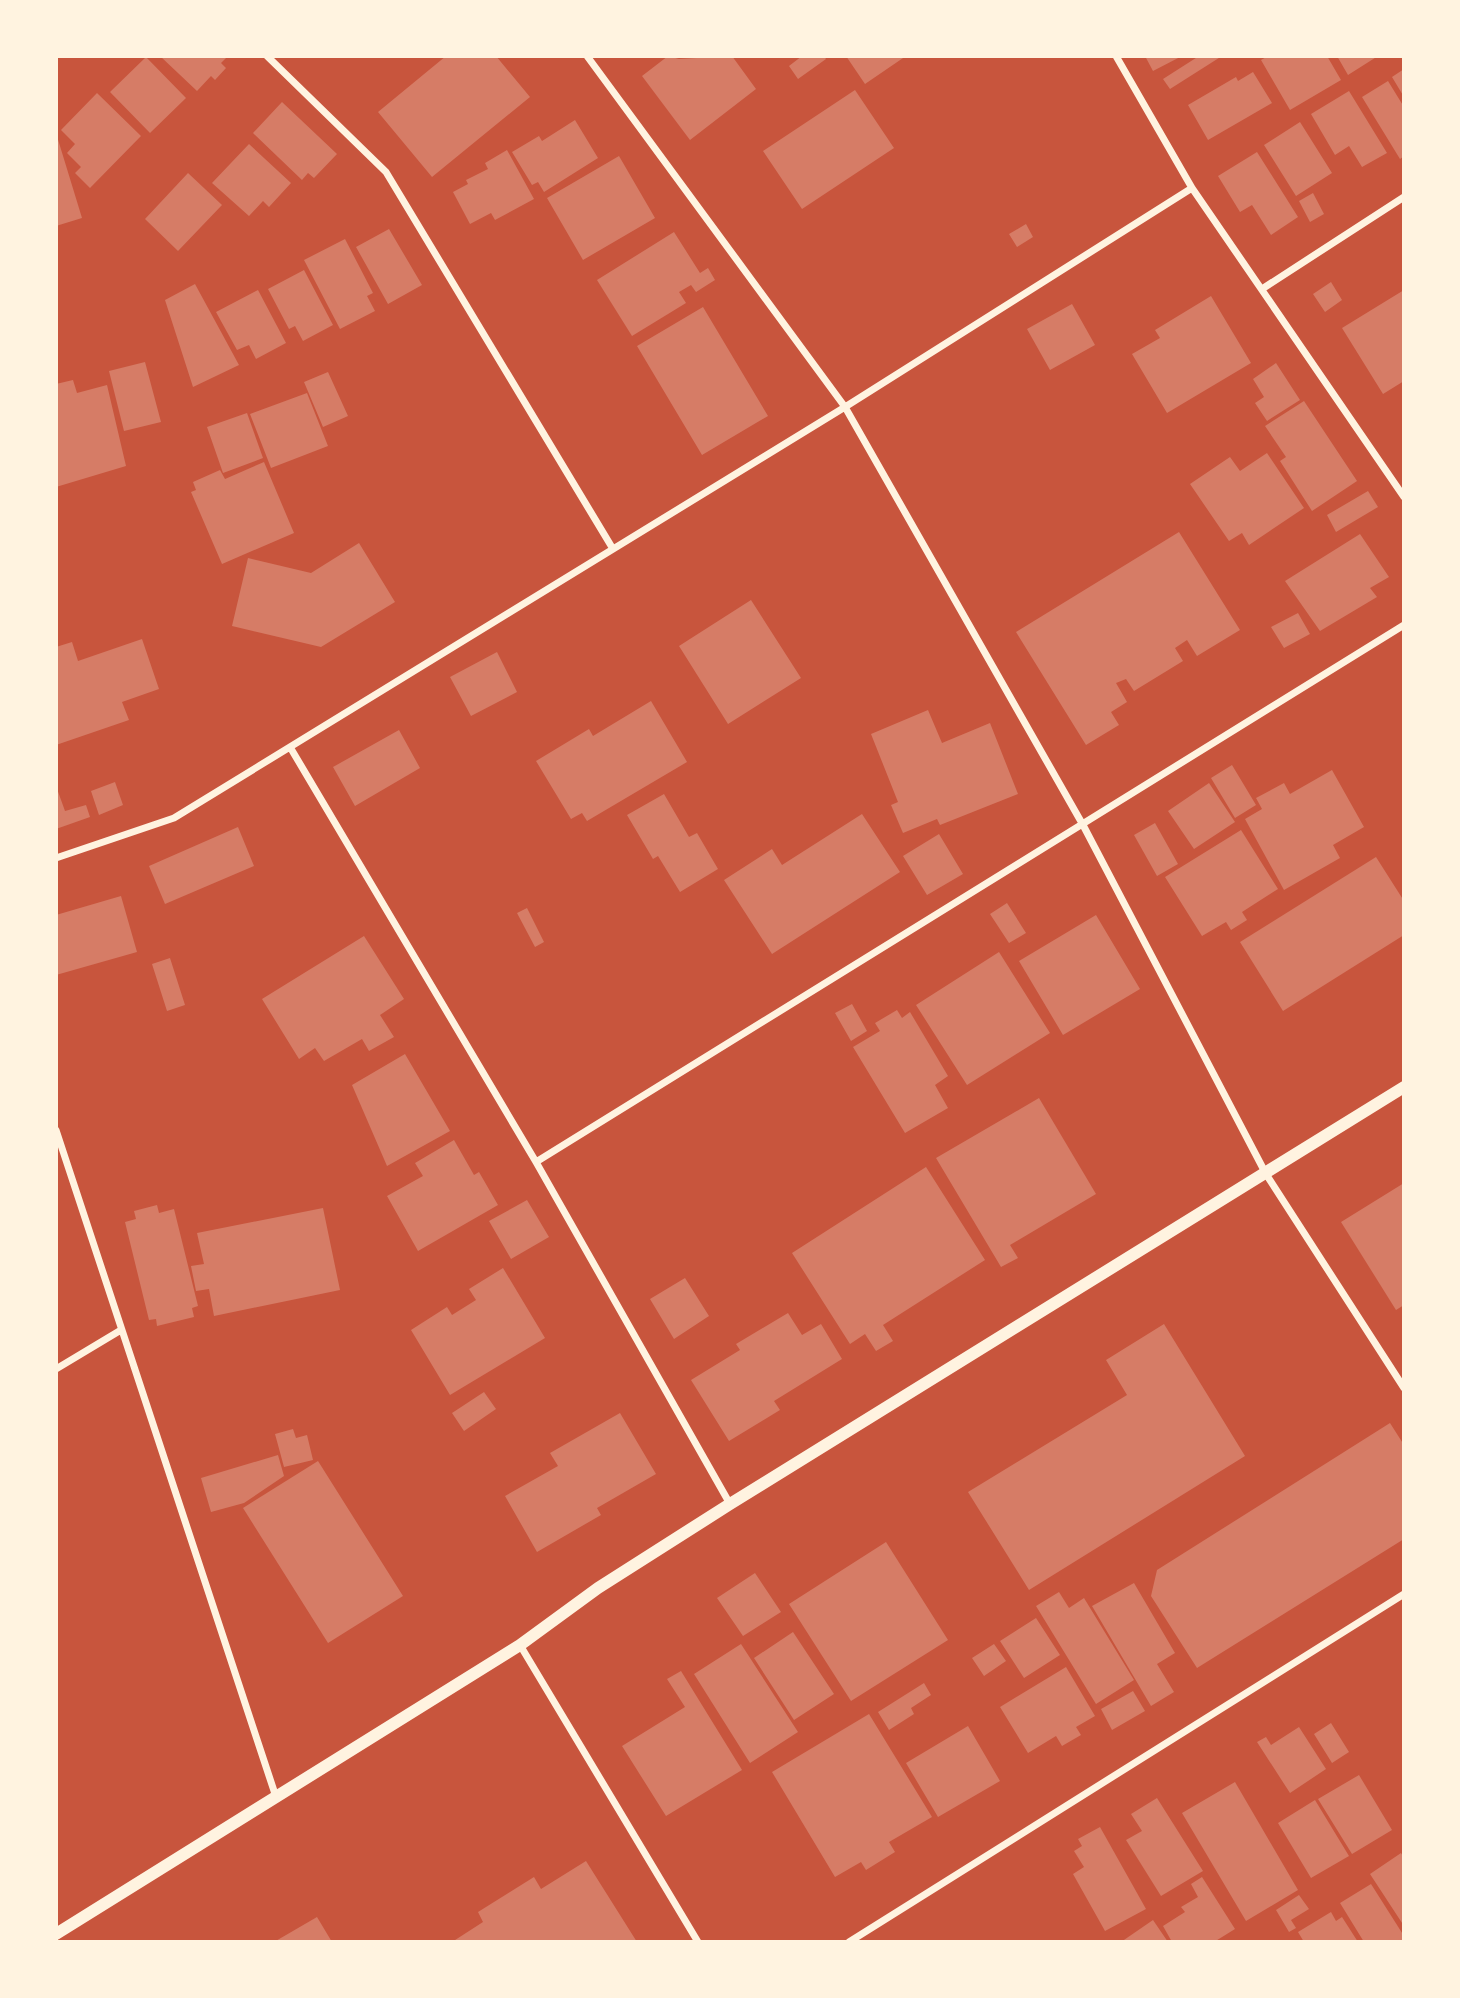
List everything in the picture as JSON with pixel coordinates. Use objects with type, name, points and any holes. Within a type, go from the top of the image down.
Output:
[{"type":"street","points":[[267,56],[386,172],[613,549]]},
{"type":"street","points":[[587,56],[845,407],[1083,825],[1266,1174],[1404,1388]]},
{"type":"street","points":[[1116,56],[1192,188],[1404,497]]},
{"type":"street","points":[[56,858],[174,818],[845,407],[1192,188]]},
{"type":"street","points":[[1262,289],[1404,197]]},
{"type":"street","points":[[536,1162],[1404,625]]},
{"type":"street","points":[[290,747],[536,1162],[730,1504]]},
{"type":"street","points":[[56,1934],[520,1645],[598,1588],[730,1504],[1404,1087]]},
{"type":"street","points":[[56,1130],[276,1797]]},
{"type":"street","points":[[56,1369],[121,1330]]},
{"type":"street","points":[[849,1942],[1404,1594]]},
{"type":"street","points":[[520,1645],[698,1942]]},
{"type":"building","points":[[160,56],[228,56],[221,63],[226,68],[215,80],[211,76],[197,91]]},
{"type":"building","points":[[446,56],[496,56],[530,97],[432,177],[378,112]]},
{"type":"building","points":[[668,56],[679,59],[732,56],[756,89],[690,140],[642,76]]},
{"type":"building","points":[[802,56],[824,56],[826,59],[798,79],[789,66]]},
{"type":"building","points":[[846,56],[906,56],[865,84]]},
{"type":"building","points":[[1145,56],[1182,56],[1153,71]]},
{"type":"building","points":[[1199,56],[1222,56],[1170,89],[1163,79]]},
{"type":"building","points":[[1268,56],[1327,56],[1341,80],[1290,110],[1261,60]]},
{"type":"building","points":[[1337,56],[1378,56],[1348,75]]},
{"type":"building","points":[[146,57],[186,98],[150,133],[110,92]]},
{"type":"building","points":[[1404,69],[1404,97],[1392,77]]},
{"type":"building","points":[[1253,72],[1272,103],[1208,140],[1188,105],[1236,77],[1238,81]]},
{"type":"building","points":[[1388,81],[1404,107],[1404,156],[1400,159],[1362,97]]},
{"type":"building","points":[[855,90],[894,148],[802,209],[763,151]]},
{"type":"building","points":[[1349,91],[1387,153],[1362,167],[1349,146],[1335,155],[1311,114]]},
{"type":"building","points":[[97,93],[141,136],[90,188],[75,173],[81,167],[67,153],[75,144],[61,130]]},
{"type":"building","points":[[282,102],[337,154],[314,178],[308,173],[302,180],[253,133]]},
{"type":"building","points":[[575,120],[598,158],[544,192],[538,182],[532,185],[512,152],[539,136],[542,141]]},
{"type":"building","points":[[1300,122],[1332,173],[1296,196],[1264,145]]},
{"type":"building","points":[[56,133],[82,218],[56,226]]},
{"type":"building","points":[[249,144],[291,183],[269,207],[263,201],[249,216],[212,183]]},
{"type":"building","points":[[507,150],[534,199],[495,220],[491,213],[470,224],[453,192],[468,184],[466,180],[488,169],[485,163]]},
{"type":"building","points":[[1257,152],[1298,217],[1271,235],[1252,205],[1240,212],[1218,176]]},
{"type":"building","points":[[619,156],[655,218],[583,260],[547,198]]},
{"type":"building","points":[[188,173],[222,205],[178,251],[145,219]]},
{"type":"building","points":[[1313,193],[1324,214],[1310,222],[1299,201]]},
{"type":"building","points":[[1026,224],[1033,237],[1017,247],[1009,234]]},
{"type":"building","points":[[389,229],[422,285],[388,304],[356,247]]},
{"type":"building","points":[[674,232],[700,273],[708,268],[715,280],[696,292],[691,285],[679,292],[686,303],[632,336],[597,280]]},
{"type":"building","points":[[345,239],[373,293],[367,296],[375,311],[340,329],[304,260]]},
{"type":"building","points":[[304,270],[333,325],[303,341],[295,326],[289,329],[268,289]]},
{"type":"building","points":[[1331,282],[1342,300],[1325,312],[1313,294]]},
{"type":"building","points":[[195,284],[239,365],[193,387],[165,300]]},
{"type":"building","points":[[258,290],[286,343],[256,359],[249,345],[237,350],[216,312]]},
{"type":"building","points":[[1404,290],[1404,381],[1383,394],[1342,328]]},
{"type":"building","points":[[1211,296],[1251,363],[1167,413],[1132,354],[1160,338],[1155,330]]},
{"type":"building","points":[[1072,304],[1095,345],[1050,370],[1027,329]]},
{"type":"building","points":[[703,307],[768,416],[702,455],[637,346]]},
{"type":"building","points":[[145,362],[161,422],[124,431],[109,371]]},
{"type":"building","points":[[1276,363],[1300,400],[1267,421],[1255,403],[1264,397],[1253,379]]},
{"type":"building","points":[[328,372],[348,416],[323,427],[304,382]]},
{"type":"building","points":[[73,380],[77,393],[107,385],[126,466],[56,487],[56,384]]},
{"type":"building","points":[[307,393],[328,446],[271,468],[250,414]]},
{"type":"building","points":[[1304,401],[1357,481],[1312,511],[1280,461],[1286,457],[1265,426]]},
{"type":"building","points":[[247,413],[263,458],[223,473],[207,427]]},
{"type":"building","points":[[1267,453],[1304,508],[1249,545],[1242,533],[1229,541],[1190,484],[1230,457],[1240,471]]},
{"type":"building","points":[[264,462],[294,533],[222,564],[191,492],[196,490],[193,482],[220,470],[225,479]]},
{"type":"building","points":[[1368,491],[1378,507],[1336,532],[1327,515]]},
{"type":"building","points":[[1179,532],[1240,630],[1197,656],[1187,640],[1175,648],[1183,661],[1134,691],[1126,679],[1116,683],[1127,702],[1111,712],[1119,725],[1086,745],[1016,632]]},
{"type":"building","points":[[1360,534],[1389,577],[1370,588],[1377,597],[1320,631],[1285,581]]},
{"type":"building","points":[[359,543],[395,602],[321,647],[232,626],[248,558],[311,573]]},
{"type":"building","points":[[751,600],[801,678],[728,724],[679,646]]},
{"type":"building","points":[[1298,613],[1310,634],[1284,648],[1271,627]]},
{"type":"building","points":[[142,639],[159,689],[122,702],[129,720],[56,745],[56,647],[72,642],[78,661]]},
{"type":"building","points":[[497,652],[517,692],[471,716],[450,677]]},
{"type":"building","points":[[651,701],[687,762],[587,821],[582,813],[571,819],[536,761],[589,729],[593,736]]},
{"type":"building","points":[[928,710],[942,743],[990,723],[1018,794],[940,825],[937,819],[903,833],[891,805],[898,802],[871,734]]},
{"type":"building","points":[[399,730],[420,768],[355,806],[333,767]]},
{"type":"building","points":[[1232,765],[1256,805],[1235,818],[1211,778]]},
{"type":"building","points":[[1332,770],[1364,827],[1333,845],[1340,858],[1284,890],[1245,819],[1262,809],[1256,798],[1284,783],[1290,794]]},
{"type":"building","points":[[115,782],[123,805],[99,815],[91,791]]},
{"type":"building","points":[[1209,783],[1235,822],[1194,849],[1168,811]]},
{"type":"building","points":[[56,786],[65,811],[86,805],[90,817],[56,829]]},
{"type":"building","points":[[664,794],[689,837],[697,833],[718,869],[680,892],[658,856],[653,859],[627,815]]},
{"type":"building","points":[[862,814],[900,872],[772,954],[724,880],[772,849],[782,865]]},
{"type":"building","points":[[1155,823],[1178,864],[1157,876],[1134,835]]},
{"type":"building","points":[[238,827],[254,866],[165,904],[149,866]]},
{"type":"building","points":[[1241,830],[1278,889],[1242,912],[1247,920],[1231,930],[1226,922],[1202,936],[1165,877]]},
{"type":"building","points":[[939,834],[963,874],[927,895],[903,856]]},
{"type":"building","points":[[1376,857],[1404,901],[1404,935],[1283,1011],[1240,942]]},
{"type":"building","points":[[121,896],[137,952],[56,975],[56,915]]},
{"type":"building","points":[[1007,903],[1026,933],[1009,943],[990,914]]},
{"type":"building","points":[[527,908],[544,942],[535,947],[517,913]]},
{"type":"building","points":[[1096,915],[1140,989],[1063,1035],[1019,961]]},
{"type":"building","points":[[364,936],[404,999],[380,1015],[394,1037],[369,1051],[362,1039],[324,1061],[315,1048],[299,1059],[262,999]]},
{"type":"building","points":[[999,952],[1050,1033],[967,1085],[916,1005]]},
{"type":"building","points":[[170,958],[185,1005],[167,1011],[152,964]]},
{"type":"building","points":[[852,1004],[867,1031],[851,1041],[835,1013]]},
{"type":"building","points":[[897,1010],[902,1018],[910,1012],[948,1076],[935,1085],[948,1108],[905,1133],[853,1047],[880,1031],[875,1023]]},
{"type":"building","points":[[405,1054],[450,1131],[387,1166],[352,1085]]},
{"type":"building","points":[[1039,1098],[1096,1194],[1010,1245],[1018,1258],[1001,1267],[936,1158]]},
{"type":"building","points":[[454,1140],[474,1175],[479,1172],[498,1205],[418,1251],[387,1196],[423,1176],[415,1163]]},
{"type":"building","points":[[926,1167],[985,1260],[883,1325],[893,1341],[876,1351],[865,1334],[850,1344],[792,1253]]},
{"type":"building","points":[[1404,1183],[1404,1305],[1396,1310],[1341,1222]]},
{"type":"building","points":[[527,1200],[549,1237],[511,1259],[489,1221]]},
{"type":"building","points":[[157,1205],[159,1213],[174,1209],[198,1306],[192,1308],[194,1317],[157,1326],[156,1319],[149,1320],[125,1222],[136,1219],[134,1211]]},
{"type":"building","points":[[323,1208],[340,1290],[214,1316],[209,1289],[196,1291],[191,1266],[204,1264],[197,1233]]},
{"type":"building","points":[[503,1268],[545,1338],[450,1395],[411,1330],[447,1307],[452,1315],[476,1300],[469,1289]]},
{"type":"building","points":[[685,1278],[709,1316],[674,1339],[650,1299]]},
{"type":"building","points":[[788,1313],[802,1335],[821,1324],[842,1359],[774,1401],[780,1410],[729,1441],[691,1380],[740,1350],[736,1344]]},
{"type":"building","points":[[1164,1324],[1245,1456],[1029,1590],[968,1492],[1127,1395],[1106,1360]]},
{"type":"building","points":[[484,1392],[496,1409],[464,1431],[452,1413]]},
{"type":"building","points":[[620,1413],[656,1474],[597,1508],[601,1515],[537,1552],[505,1496],[558,1466],[550,1453]]},
{"type":"building","points":[[1390,1423],[1404,1445],[1404,1539],[1197,1668],[1151,1596],[1157,1570]]},
{"type":"building","points":[[293,1429],[296,1438],[307,1435],[313,1460],[284,1467],[275,1434]]},
{"type":"building","points":[[278,1455],[284,1476],[244,1503],[211,1512],[201,1478]]},
{"type":"building","points":[[318,1461],[403,1596],[328,1643],[243,1508]]},
{"type":"building","points":[[886,1542],[948,1640],[851,1701],[789,1604]]},
{"type":"building","points":[[755,1573],[781,1612],[743,1636],[717,1598]]},
{"type":"building","points":[[1134,1583],[1175,1653],[1157,1664],[1174,1692],[1151,1706],[1092,1606]]},
{"type":"building","points":[[1059,1592],[1069,1608],[1084,1598],[1134,1680],[1096,1704],[1036,1606]]},
{"type":"building","points":[[1036,1618],[1060,1655],[1024,1678],[1000,1641]]},
{"type":"building","points":[[793,1632],[834,1694],[794,1720],[754,1658]]},
{"type":"building","points":[[741,1644],[798,1732],[750,1763],[694,1674]]},
{"type":"building","points":[[994,1644],[1006,1661],[984,1676],[972,1658]]},
{"type":"building","points":[[1066,1667],[1095,1716],[1076,1727],[1081,1735],[1062,1746],[1056,1736],[1028,1753],[1000,1707]]},
{"type":"building","points":[[681,1671],[742,1770],[666,1816],[622,1746],[685,1707],[667,1679]]},
{"type":"building","points":[[924,1683],[931,1695],[911,1708],[914,1714],[889,1730],[878,1712]]},
{"type":"building","points":[[1133,1691],[1145,1711],[1112,1730],[1101,1709]]},
{"type":"building","points":[[869,1714],[932,1817],[889,1842],[895,1852],[866,1870],[861,1862],[835,1877],[772,1772]]},
{"type":"building","points":[[1331,1723],[1349,1752],[1332,1763],[1314,1734]]},
{"type":"building","points":[[968,1726],[1000,1781],[938,1817],[906,1763]]},
{"type":"building","points":[[1299,1727],[1326,1769],[1290,1793],[1257,1742],[1266,1737],[1271,1745]]},
{"type":"building","points":[[1359,1775],[1392,1830],[1352,1854],[1318,1799]]},
{"type":"building","points":[[1235,1782],[1298,1890],[1246,1921],[1182,1813]]},
{"type":"building","points":[[1157,1798],[1203,1871],[1161,1896],[1126,1840],[1142,1831],[1131,1814]]},
{"type":"building","points":[[1315,1800],[1349,1856],[1311,1878],[1278,1823]]},
{"type":"building","points":[[1100,1827],[1146,1909],[1105,1931],[1073,1874],[1084,1867],[1074,1851],[1082,1846],[1078,1839]]},
{"type":"building","points":[[1401,1853],[1404,1858],[1404,1926],[1370,1874]]},
{"type":"building","points":[[586,1861],[637,1942],[452,1942],[483,1922],[478,1912],[534,1877],[541,1889]]},
{"type":"building","points":[[1202,1877],[1235,1929],[1214,1942],[1172,1942],[1163,1926],[1185,1912],[1181,1907],[1198,1897],[1191,1884]]},
{"type":"building","points":[[1371,1884],[1404,1936],[1404,1942],[1364,1942],[1340,1903]]},
{"type":"building","points":[[1299,1895],[1309,1909],[1291,1920],[1296,1928],[1289,1932],[1276,1910]]},
{"type":"building","points":[[1331,1912],[1336,1921],[1342,1917],[1358,1942],[1304,1942],[1298,1932]]},
{"type":"building","points":[[317,1917],[332,1942],[274,1942]]},
{"type":"building","points":[[1153,1920],[1168,1942],[1121,1942]]}]
